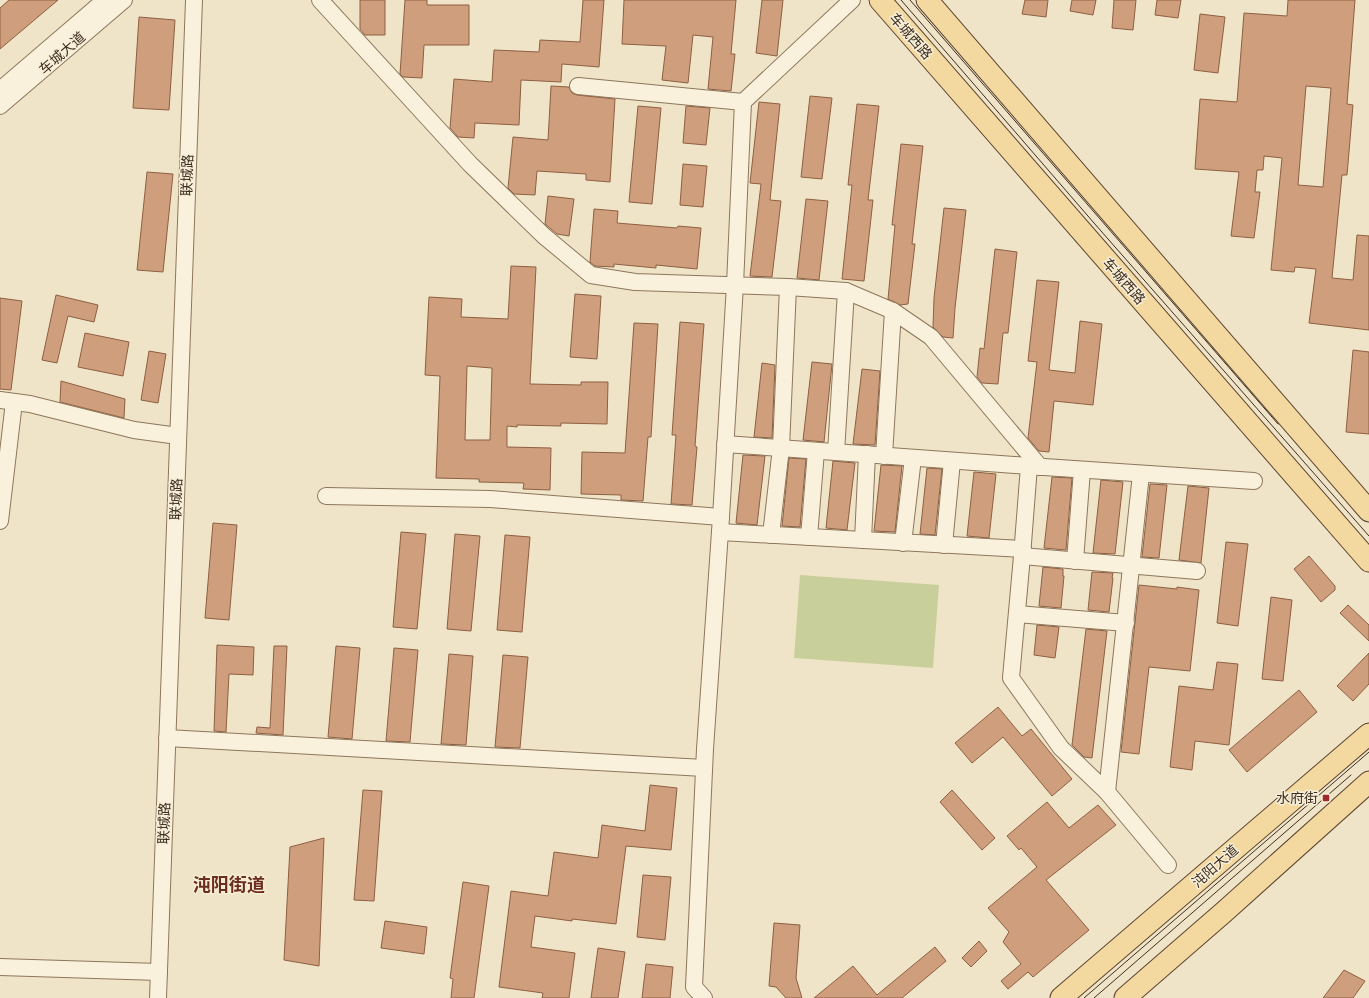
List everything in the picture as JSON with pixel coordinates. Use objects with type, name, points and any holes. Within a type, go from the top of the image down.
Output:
[{"type":"main road","name":"车城西路","points":[[880,0],[1369,561]]},
{"type":"main road","points":[[927,0],[1369,510]]},
{"type":"main road","name":"沌阳大道","points":[[1061,998],[1369,734]]},
{"type":"main road","points":[[1125,998],[1224,912],[1369,782]]},
{"type":"street","name":"车城大道","points":[[0,90],[105,0]]},
{"type":"street","name":"车城大道","points":[[0,106],[124,0]]},
{"type":"street","name":"联城路","points":[[158,998],[194,0]]},
{"type":"street","points":[[320,0],[470,164],[544,236],[591,275],[635,282],[788,287],[846,291],[893,311],[931,337],[1034,467],[1023,553],[1011,678],[1061,748],[1107,792],[1168,865]]},
{"type":"street","points":[[704,998],[694,986],[704,768],[721,525],[743,102],[852,0]]},
{"type":"street","points":[[578,86],[743,102]]},
{"type":"street","points":[[772,535],[781,448],[788,287]]},
{"type":"street","points":[[836,452],[846,291]]},
{"type":"street","points":[[884,456],[893,311]]},
{"type":"street","points":[[0,521],[7,401],[30,404],[134,430],[178,436]]},
{"type":"street","points":[[725,444],[1034,467],[1254,481]]},
{"type":"street","points":[[809,537],[816,451]]},
{"type":"street","points":[[863,540],[867,454]]},
{"type":"street","points":[[903,543],[913,458]]},
{"type":"street","points":[[944,545],[952,461]]},
{"type":"street","points":[[1075,561],[1082,470]]},
{"type":"street","points":[[1107,792],[1141,474]]},
{"type":"street","points":[[326,496],[490,499],[721,525],[772,535],[944,545],[1023,553],[1075,561],[1198,571]]},
{"type":"street","points":[[1017,614],[1126,623]]},
{"type":"street","points":[[167,738],[704,768]]},
{"type":"street","points":[[0,967],[159,972]]},
{"type":"green space","points":[[800,575],[939,585],[933,668],[794,658]]},
{"type":"building","points":[[9,0],[58,0],[0,49],[0,8]]},
{"type":"building","points":[[360,0],[385,0],[385,35],[365,35],[360,29]]},
{"type":"building","points":[[405,0],[427,0],[427,5],[469,5],[469,45],[424,45],[422,78],[403,77],[400,74]]},
{"type":"building","points":[[583,0],[604,0],[599,67],[562,64],[561,82],[521,80],[519,125],[475,123],[474,138],[458,137],[450,128],[454,79],[492,82],[494,50],[539,52],[540,40],[580,42]]},
{"type":"building","points":[[624,0],[736,0],[731,54],[735,54],[731,91],[708,89],[713,37],[693,35],[688,83],[662,80],[666,46],[622,44]]},
{"type":"building","points":[[762,0],[783,0],[777,56],[756,53]]},
{"type":"building","points":[[1025,0],[1048,0],[1046,17],[1022,14]]},
{"type":"building","points":[[1072,0],[1096,0],[1093,15],[1070,11]]},
{"type":"building","points":[[1114,0],[1136,0],[1133,30],[1112,28]]},
{"type":"building","points":[[1157,0],[1181,0],[1178,18],[1155,15]]},
{"type":"building","points":[[1288,0],[1355,0],[1347,104],[1353,105],[1347,175],[1342,175],[1332,278],[1353,280],[1357,235],[1369,236],[1369,330],[1309,323],[1316,269],[1295,267],[1294,272],[1271,270],[1282,158],[1264,156],[1263,170],[1257,170],[1255,192],[1260,192],[1254,238],[1231,236],[1239,172],[1195,169],[1200,99],[1237,102],[1244,13],[1287,16]],"holes":[[[1306,86],[1331,88],[1323,187],[1298,185]]]},
{"type":"building","points":[[1200,14],[1225,17],[1218,73],[1194,70]]},
{"type":"building","points":[[139,17],[175,20],[169,110],[133,108]]},
{"type":"building","points":[[551,86],[569,87],[572,93],[577,95],[615,99],[610,182],[586,180],[586,174],[537,171],[535,195],[514,194],[508,188],[513,137],[548,140]]},
{"type":"building","points":[[810,96],[832,98],[822,179],[801,177]]},
{"type":"building","points":[[759,102],[780,104],[770,200],[781,201],[772,277],[750,276],[761,184],[750,183]]},
{"type":"building","points":[[857,104],[879,106],[868,200],[873,200],[864,281],[842,279],[852,185],[848,185]]},
{"type":"building","points":[[638,106],[661,108],[652,204],[629,202]]},
{"type":"building","points":[[686,106],[710,108],[706,145],[683,143]]},
{"type":"building","points":[[901,144],[923,146],[912,244],[915,244],[908,304],[900,305],[888,299],[895,225],[892,225]]},
{"type":"building","points":[[683,164],[707,166],[703,207],[680,205]]},
{"type":"building","points":[[147,172],[173,174],[163,272],[137,270]]},
{"type":"building","points":[[548,196],[574,199],[569,236],[557,234],[545,224]]},
{"type":"building","points":[[806,199],[828,201],[819,280],[797,278]]},
{"type":"building","points":[[944,208],[966,210],[953,338],[943,337],[933,327],[934,298]]},
{"type":"building","points":[[594,209],[618,211],[617,223],[677,228],[678,226],[701,228],[697,269],[656,265],[656,268],[614,264],[614,267],[595,266],[590,262]]},
{"type":"building","points":[[995,249],[1017,252],[1008,333],[1003,333],[998,384],[982,383],[977,377],[980,348],[984,349]]},
{"type":"building","points":[[511,266],[536,267],[530,384],[581,385],[581,382],[608,382],[607,424],[561,423],[561,426],[507,426],[507,447],[551,448],[550,490],[523,489],[524,483],[479,482],[479,479],[436,478],[440,376],[425,375],[429,297],[462,299],[461,317],[508,319]],"holes":[[[467,366],[492,368],[490,440],[465,440]]]},
{"type":"building","points":[[1037,280],[1059,282],[1049,370],[1075,373],[1080,321],[1102,324],[1093,405],[1054,401],[1049,452],[1039,451],[1028,438],[1037,362],[1028,361]]},
{"type":"building","points":[[575,294],[601,296],[597,359],[570,357]]},
{"type":"building","points":[[56,295],[98,305],[94,322],[68,316],[57,363],[42,360]]},
{"type":"building","points":[[0,298],[22,301],[11,390],[0,389]]},
{"type":"building","points":[[680,322],[704,324],[692,505],[671,504],[676,435],[672,435]]},
{"type":"building","points":[[634,323],[658,324],[651,437],[648,437],[643,501],[621,500],[621,495],[581,494],[582,452],[625,453]]},
{"type":"building","points":[[85,333],[129,342],[123,376],[78,367]]},
{"type":"building","points":[[1353,350],[1369,352],[1369,434],[1346,432]]},
{"type":"building","points":[[149,351],[166,354],[158,403],[141,400]]},
{"type":"building","points":[[812,362],[832,364],[824,442],[803,440]]},
{"type":"building","points":[[762,363],[775,365],[772,438],[754,437]]},
{"type":"building","points":[[862,369],[880,371],[875,445],[853,444]]},
{"type":"building","points":[[61,381],[125,399],[124,418],[60,402]]},
{"type":"building","points":[[743,455],[765,456],[757,525],[736,523]]},
{"type":"building","points":[[789,458],[806,459],[800,527],[782,526]]},
{"type":"building","points":[[833,461],[855,463],[847,530],[826,528]]},
{"type":"building","points":[[881,465],[902,466],[895,532],[874,531]]},
{"type":"building","points":[[927,468],[942,469],[935,535],[920,534]]},
{"type":"building","points":[[974,472],[996,474],[989,538],[967,536]]},
{"type":"building","points":[[1052,477],[1072,478],[1066,550],[1044,548]]},
{"type":"building","points":[[1101,480],[1123,482],[1115,554],[1093,553]]},
{"type":"building","points":[[1150,484],[1167,485],[1159,558],[1142,557]]},
{"type":"building","points":[[1188,486],[1209,488],[1201,563],[1179,560]]},
{"type":"building","points":[[213,523],[237,525],[229,620],[205,618]]},
{"type":"building","points":[[401,532],[426,534],[417,629],[393,627]]},
{"type":"building","points":[[455,534],[480,536],[471,631],[447,629]]},
{"type":"building","points":[[505,535],[530,537],[522,632],[497,630]]},
{"type":"building","points":[[1226,542],[1248,544],[1238,626],[1217,623]]},
{"type":"building","points":[[1309,556],[1335,586],[1335,590],[1321,602],[1294,569]]},
{"type":"building","points":[[1043,567],[1063,569],[1064,576],[1061,608],[1039,606]]},
{"type":"building","points":[[1092,572],[1113,573],[1109,612],[1088,610]]},
{"type":"building","points":[[1139,585],[1199,590],[1190,671],[1149,667],[1139,754],[1121,752]]},
{"type":"building","points":[[1271,597],[1292,600],[1283,681],[1262,679]]},
{"type":"building","points":[[1348,605],[1369,625],[1369,641],[1340,613]]},
{"type":"building","points":[[1037,625],[1059,627],[1055,658],[1034,655]]},
{"type":"building","points":[[1086,629],[1107,631],[1092,758],[1084,757],[1072,745]]},
{"type":"building","points":[[217,645],[254,647],[253,675],[229,674],[226,732],[214,731]]},
{"type":"building","points":[[274,646],[287,646],[283,735],[256,733],[257,727],[270,728]]},
{"type":"building","points":[[336,646],[360,648],[352,739],[328,737]]},
{"type":"building","points":[[394,648],[418,650],[410,742],[386,741]]},
{"type":"building","points":[[1369,653],[1369,684],[1353,701],[1337,686]]},
{"type":"building","points":[[449,654],[473,656],[466,745],[441,744]]},
{"type":"building","points":[[503,655],[528,657],[520,748],[495,747]]},
{"type":"building","points":[[1217,662],[1238,664],[1229,745],[1195,741],[1192,770],[1170,767],[1179,686],[1213,690]]},
{"type":"building","points":[[1299,690],[1317,712],[1247,772],[1229,750]]},
{"type":"building","points":[[998,707],[1022,736],[1031,729],[1072,779],[1052,796],[1003,737],[972,763],[955,743]]},
{"type":"building","points":[[650,785],[677,788],[671,850],[626,846],[616,924],[572,919],[572,921],[535,916],[531,947],[575,953],[569,998],[542,998],[543,993],[499,987],[511,891],[548,896],[554,852],[598,858],[602,825],[645,831]]},
{"type":"building","points":[[363,790],[382,791],[374,901],[354,900]]},
{"type":"building","points":[[952,790],[995,838],[982,850],[940,802]]},
{"type":"building","points":[[1047,802],[1069,828],[1098,805],[1116,825],[1046,880],[1089,930],[1033,977],[1028,972],[1008,989],[1001,981],[1021,964],[1003,942],[1009,932],[988,908],[1037,867],[1021,848],[1019,850],[1007,836]]},
{"type":"building","points":[[324,838],[319,966],[284,960],[290,847]]},
{"type":"building","points":[[643,875],[671,877],[665,940],[637,937]]},
{"type":"building","points":[[463,882],[489,886],[474,998],[451,998],[453,979],[450,978]]},
{"type":"building","points":[[385,921],[427,927],[424,954],[381,948]]},
{"type":"building","points":[[774,923],[800,925],[796,978],[802,998],[786,998],[776,987],[769,986]]},
{"type":"building","points":[[979,941],[987,951],[971,967],[962,958]]},
{"type":"building","points":[[935,947],[946,961],[902,998],[814,998],[853,966],[877,995]]},
{"type":"building","points":[[598,948],[625,952],[618,998],[591,998]]},
{"type":"building","points":[[646,964],[673,967],[670,998],[642,998]]},
{"type":"building","points":[[1344,970],[1365,981],[1353,998],[1323,998]]},
{"type":"tram line","points":[[901,0],[1094,223],[1369,536]]},
{"type":"tram line","points":[[910,0],[1278,424]]},
{"type":"tram line","points":[[1084,998],[1369,752]]},
{"type":"tram line","points":[[1094,998],[1351,775]]},
{"type":"place","name":"水府街","points":[[1326,798]]},
{"type":"district","name":"沌阳街道","points":[[229,885]]}]
